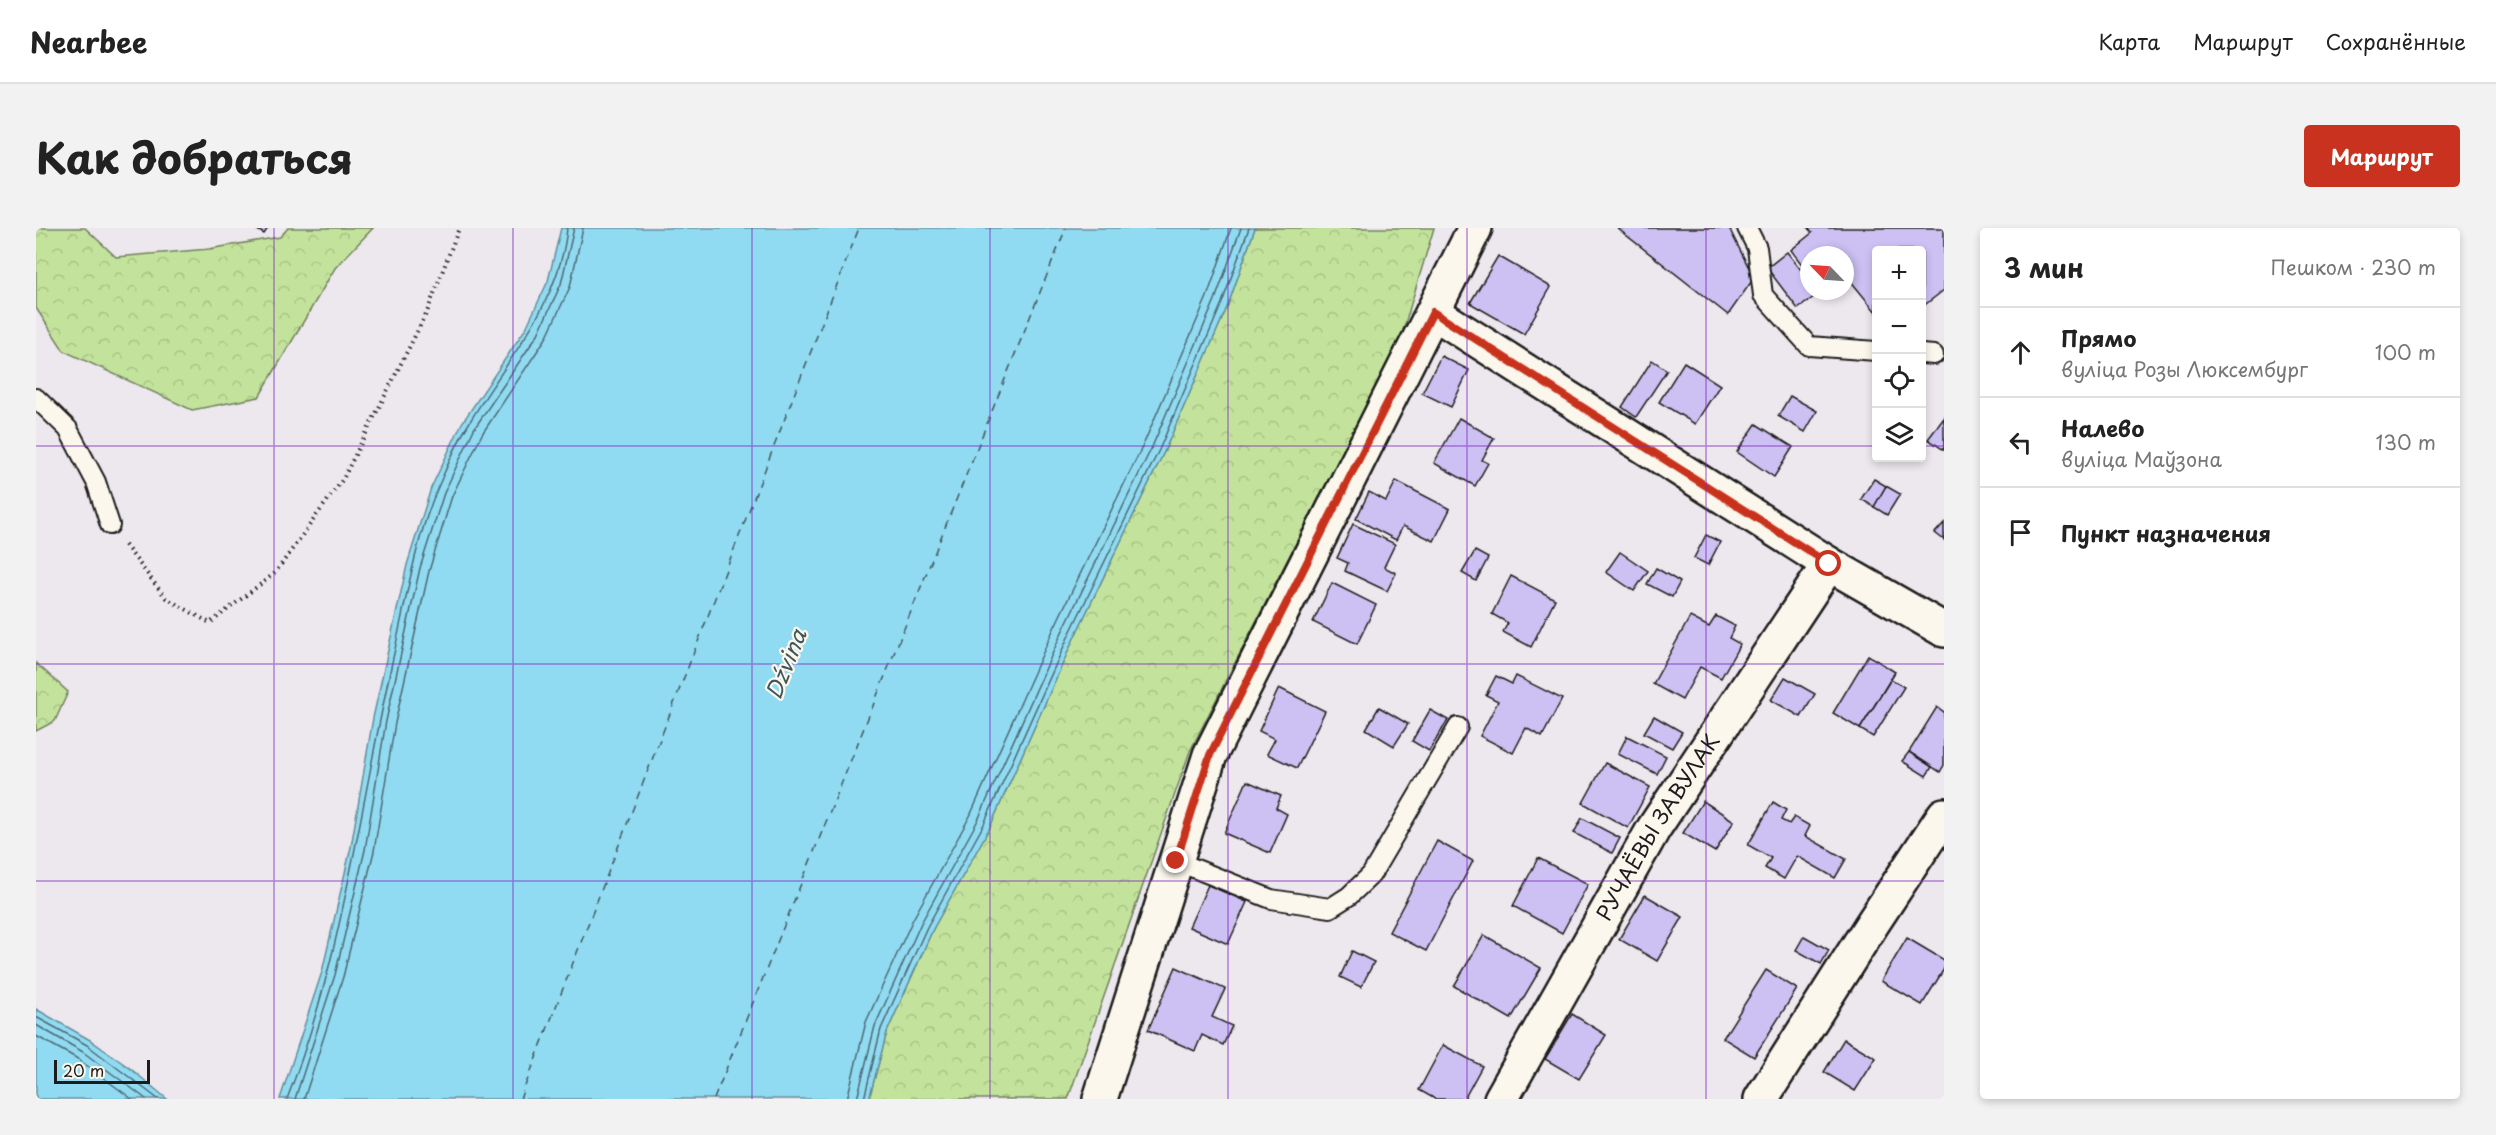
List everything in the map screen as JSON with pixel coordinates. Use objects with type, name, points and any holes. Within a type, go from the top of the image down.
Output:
[{"type":"street","points":[[1100,1099],[1210,755],[1475,228]]},
{"type":"street","points":[[1433,312],[1829,564],[1944,630]]},
{"type":"street","name":"РУЧАЁВЫ ЗАВУЛАК","points":[[1501,1099],[1654,828],[1829,564]]},
{"type":"street","points":[[1761,1099],[1944,815]]},
{"type":"lane","points":[[1747,228],[1756,248],[1763,295],[1809,346],[1872,351]]},
{"type":"lane","points":[[36,398],[68,429],[96,482],[110,525]]},
{"type":"lane","points":[[1176,861],[1271,899],[1330,908],[1349,896],[1371,875],[1458,727]]},
{"type":"path","points":[[110,525],[166,598],[210,623],[275,573],[343,479],[427,312],[459,228]]},
{"type":"green space","points":[[36,228],[85,228],[116,257],[209,249],[280,237],[288,228],[373,228],[335,268],[259,397],[192,410],[64,351],[36,308]]},
{"type":"green space","points":[[1255,228],[1434,228],[1401,337],[1190,751],[1068,1099],[869,1099],[887,1032],[933,929],[990,827],[1074,638],[1164,452],[1228,305]]},
{"type":"green space","points":[[36,663],[68,692],[55,721],[36,731]]},
{"type":"water","name":"Dźvina","points":[[561,228],[1255,228],[1228,305],[1164,452],[1074,638],[990,827],[933,929],[887,1032],[869,1099],[280,1099],[322,972],[351,847],[373,718],[407,565],[431,488],[462,423],[526,328],[548,281]]},
{"type":"water","points":[[36,1009],[90,1040],[131,1069],[167,1099],[36,1099]]},
{"type":"building","points":[[254,228],[268,228],[264,234]]},
{"type":"building","points":[[1617,228],[1729,228],[1754,278],[1728,315]]},
{"type":"building","points":[[1808,228],[1944,228],[1944,290],[1926,304],[1926,246],[1872,246],[1872,307],[1854,285],[1854,246],[1800,246],[1800,262],[1791,250],[1812,233]]},
{"type":"building","points":[[1787,252],[1800,269],[1800,300],[1810,300],[1798,309],[1767,268]]},
{"type":"building","points":[[1498,256],[1551,287],[1524,334],[1470,303]]},
{"type":"building","points":[[1441,356],[1469,370],[1451,407],[1422,393]]},
{"type":"building","points":[[1652,360],[1667,370],[1636,417],[1622,407]]},
{"type":"building","points":[[1684,362],[1720,385],[1695,424],[1659,402]]},
{"type":"building","points":[[1790,396],[1817,411],[1805,432],[1778,416]]},
{"type":"building","points":[[1459,418],[1494,438],[1482,460],[1488,463],[1475,486],[1434,463]]},
{"type":"building","points":[[1944,418],[1944,450],[1928,439]]},
{"type":"building","points":[[1756,424],[1793,447],[1774,477],[1737,452]]},
{"type":"building","points":[[1874,479],[1886,486],[1874,507],[1861,499]]},
{"type":"building","points":[[1396,481],[1450,509],[1434,541],[1403,526],[1396,540],[1356,519],[1369,492],[1386,501]]},
{"type":"building","points":[[1886,486],[1900,494],[1887,515],[1874,507]]},
{"type":"building","points":[[1944,523],[1944,540],[1935,533]]},
{"type":"building","points":[[1353,524],[1395,544],[1384,567],[1396,573],[1387,591],[1345,571],[1348,563],[1337,558]]},
{"type":"building","points":[[1706,535],[1720,542],[1708,565],[1694,558]]},
{"type":"building","points":[[1475,551],[1488,558],[1476,581],[1462,573]]},
{"type":"building","points":[[1620,552],[1648,571],[1634,591],[1606,572]]},
{"type":"building","points":[[1656,568],[1680,582],[1672,597],[1647,584]]},
{"type":"building","points":[[1511,576],[1555,599],[1531,647],[1503,632],[1508,623],[1492,614]]},
{"type":"building","points":[[1332,583],[1376,605],[1357,644],[1313,622]]},
{"type":"building","points":[[1716,616],[1735,626],[1729,638],[1740,644],[1721,678],[1700,667],[1682,700],[1653,684],[1690,617],[1709,627]]},
{"type":"building","points":[[1868,655],[1895,672],[1860,729],[1833,713]]},
{"type":"building","points":[[1496,676],[1512,684],[1516,676],[1562,699],[1542,737],[1526,728],[1513,753],[1480,736],[1498,701],[1486,695]]},
{"type":"building","points":[[1785,677],[1815,694],[1801,717],[1771,700]]},
{"type":"building","points":[[1891,679],[1904,687],[1873,737],[1860,729]]},
{"type":"building","points":[[1279,688],[1325,711],[1297,768],[1267,754],[1275,739],[1259,731]]},
{"type":"building","points":[[1379,707],[1408,724],[1394,746],[1366,729]]},
{"type":"building","points":[[1937,707],[1944,712],[1944,765],[1940,772],[1909,752]]},
{"type":"building","points":[[1430,710],[1448,720],[1429,751],[1412,741]]},
{"type":"building","points":[[1654,716],[1682,732],[1672,748],[1644,733]]},
{"type":"building","points":[[1627,736],[1666,756],[1657,774],[1618,754]]},
{"type":"building","points":[[1909,752],[1932,767],[1926,776],[1902,761]]},
{"type":"building","points":[[1605,763],[1650,787],[1628,828],[1583,803]]},
{"type":"building","points":[[1247,781],[1281,796],[1276,808],[1287,814],[1270,853],[1224,833]]},
{"type":"building","points":[[1703,801],[1734,821],[1715,852],[1683,833]]},
{"type":"building","points":[[1773,802],[1786,810],[1781,820],[1789,824],[1794,817],[1810,826],[1805,836],[1846,859],[1835,878],[1797,856],[1784,879],[1765,868],[1771,858],[1748,845]]},
{"type":"building","points":[[1582,818],[1620,838],[1612,853],[1574,833]]},
{"type":"building","points":[[1437,841],[1473,861],[1426,951],[1389,932]]},
{"type":"building","points":[[1538,858],[1588,884],[1562,933],[1513,906]]},
{"type":"building","points":[[1208,885],[1247,902],[1228,944],[1189,927]]},
{"type":"building","points":[[1645,895],[1683,917],[1657,961],[1619,939]]},
{"type":"building","points":[[1484,935],[1541,968],[1511,1019],[1454,986]]},
{"type":"building","points":[[1804,936],[1829,950],[1821,964],[1796,950]]},
{"type":"building","points":[[1907,938],[1944,960],[1944,969],[1922,1005],[1881,981]]},
{"type":"building","points":[[1352,951],[1374,962],[1361,987],[1340,977]]},
{"type":"building","points":[[1176,967],[1225,989],[1212,1017],[1232,1026],[1223,1045],[1202,1035],[1195,1051],[1148,1030]]},
{"type":"building","points":[[1766,970],[1797,989],[1754,1057],[1723,1038]]},
{"type":"building","points":[[1572,1014],[1606,1035],[1579,1079],[1545,1059]]},
{"type":"building","points":[[1844,1039],[1876,1058],[1855,1091],[1824,1072]]},
{"type":"building","points":[[1443,1045],[1482,1066],[1464,1099],[1435,1099],[1419,1090]]},
{"type":"ferry route","points":[[520,1099],[859,228]]},
{"type":"ferry route","points":[[714,1099],[1066,228]]},
{"type":"route","points":[[1176,861],[1210,755],[1433,312],[1829,564]]}]
